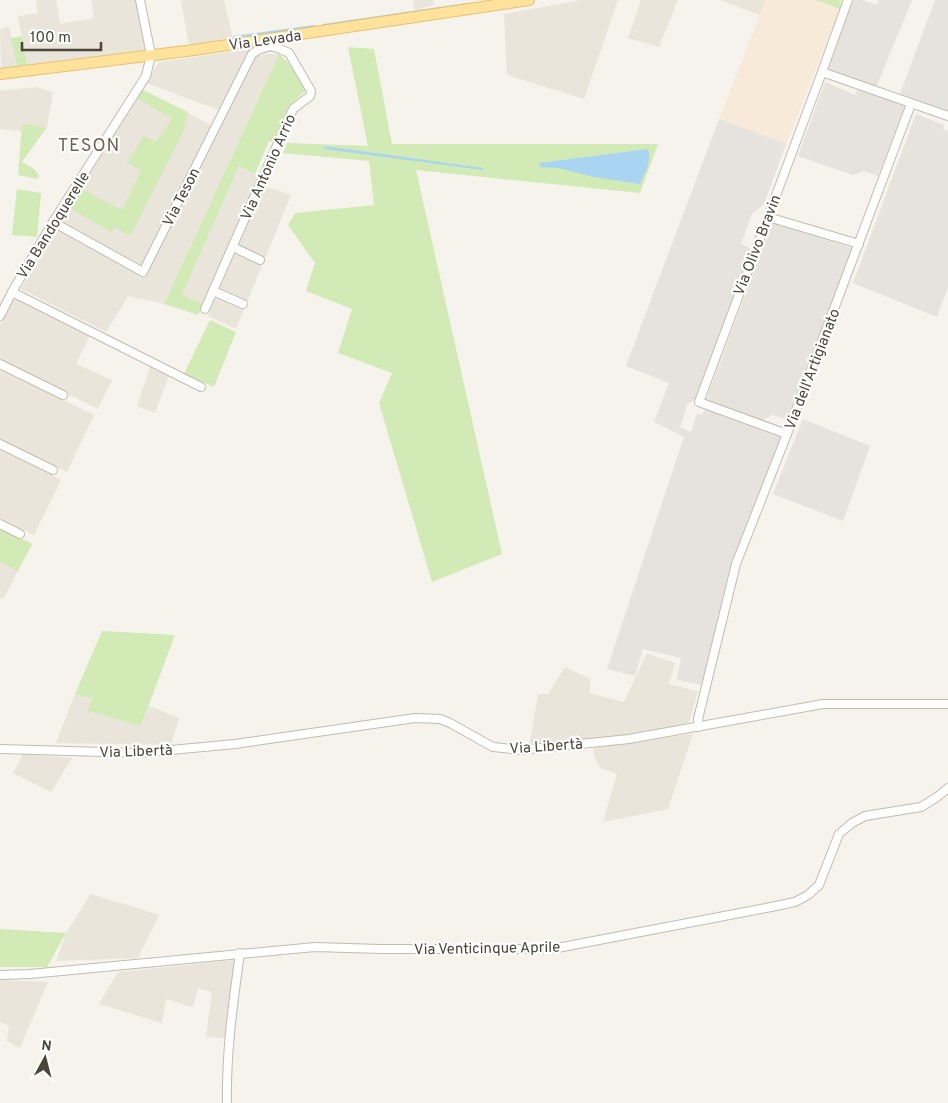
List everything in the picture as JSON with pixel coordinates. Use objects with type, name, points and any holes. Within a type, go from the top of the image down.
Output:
[{"type":"main road","name":"Via Levada","points":[[0,74],[151,55],[270,43],[529,0]]},
{"type":"street","points":[[140,0],[151,55]]},
{"type":"street","name":"Via Olivo Bravin","points":[[787,434],[699,402],[848,0]]},
{"type":"street","name":"Via Teson","points":[[53,222],[143,272],[252,54],[270,43]]},
{"type":"street","name":"Via Antonio Arrio","points":[[205,309],[293,109],[310,96],[311,91],[289,53],[270,43]]},
{"type":"street","name":"Via Bandoquerelle","points":[[0,316],[53,222],[141,85],[150,66],[151,55]]},
{"type":"street","points":[[822,72],[948,116]]},
{"type":"street","name":"Via dell'Artigianato","points":[[699,727],[698,719],[736,564],[911,104]]},
{"type":"street","points":[[768,217],[859,244]]},
{"type":"street","points":[[233,248],[260,260]]},
{"type":"street","points":[[213,291],[243,304]]},
{"type":"street","points":[[12,292],[201,387]]},
{"type":"street","points":[[0,364],[63,395]]},
{"type":"street","points":[[0,444],[53,470]]},
{"type":"street","points":[[0,524],[20,534]]},
{"type":"street","name":"Via Libertà","points":[[0,749],[139,753],[235,744],[422,718],[450,723],[492,747],[521,750],[629,739],[823,704],[948,704]]},
{"type":"street","name":"Via Venticinque Aprile","points":[[0,975],[30,974],[315,947],[552,949],[795,902],[808,895],[819,885],[839,834],[852,823],[865,816],[921,807],[948,788]]},
{"type":"street","points":[[227,1103],[231,1020],[240,953]]},
{"type":"shaded area","points":[[36,0],[56,0],[60,24],[94,18],[91,0],[136,0],[145,50],[27,65],[18,16],[38,13]]},
{"type":"shaded area","points":[[181,0],[224,0],[233,39],[189,46]]},
{"type":"shaded area","points":[[413,0],[433,0],[434,5],[415,10]]},
{"type":"shaded area","points":[[582,0],[618,0],[584,99],[507,75],[504,14]]},
{"type":"shaded area","points":[[641,0],[678,0],[659,47],[628,38]]},
{"type":"shaded area","points":[[719,0],[766,0],[760,15]]},
{"type":"shaded area","points":[[766,0],[815,0],[840,9],[786,144],[719,119]]},
{"type":"shaded area","points":[[853,0],[862,0],[877,5],[879,0],[912,0],[876,88],[828,71]]},
{"type":"shaded area","points":[[935,0],[948,0],[948,111],[900,94]]},
{"type":"shaded area","points":[[9,27],[17,66],[1,70],[0,29]]},
{"type":"shaded area","points":[[250,49],[219,110],[146,83],[159,62]]},
{"type":"shaded area","points":[[279,54],[164,304],[128,296],[106,332],[21,289],[57,227],[130,269],[145,274],[254,57]]},
{"type":"shaded area","points":[[825,82],[855,95],[858,88],[905,106],[878,176],[864,171],[853,175],[798,156]]},
{"type":"shaded area","points":[[36,87],[53,92],[47,127],[23,125],[22,131],[0,129],[0,91]]},
{"type":"shaded area","points":[[143,90],[211,125],[143,266],[59,222]]},
{"type":"shaded area","points":[[916,114],[944,125],[943,129],[948,131],[948,287],[937,317],[853,283]]},
{"type":"shaded area","points":[[719,119],[786,144],[764,204],[752,214],[741,244],[750,248],[698,397],[687,405],[680,427],[691,432],[697,414],[702,415],[706,408],[782,434],[731,564],[702,685],[677,680],[681,658],[643,649],[635,676],[607,669],[684,437],[654,422],[669,383],[626,366]]},
{"type":"shaded area","points":[[239,166],[259,176],[203,304],[182,295]]},
{"type":"shaded area","points":[[264,186],[291,195],[236,329],[208,316]]},
{"type":"shaded area","points":[[772,223],[852,248],[787,419],[772,415],[763,420],[706,400]]},
{"type":"shaded area","points":[[13,297],[90,335],[76,364],[112,380],[98,409],[0,361],[0,325]]},
{"type":"shaded area","points":[[150,367],[169,376],[155,413],[137,406]]},
{"type":"shaded area","points":[[0,369],[94,415],[67,472],[0,439]]},
{"type":"shaded area","points":[[803,419],[870,446],[843,521],[773,494]]},
{"type":"shaded area","points":[[0,449],[61,480],[34,535],[0,518]]},
{"type":"shaded area","points":[[0,528],[32,544],[3,599],[0,598]]},
{"type":"shaded area","points":[[647,653],[675,663],[669,684],[698,691],[689,723],[625,736],[529,747],[538,694],[548,694],[565,667],[591,679],[589,693],[624,702]]},
{"type":"shaded area","points":[[75,694],[92,699],[87,711],[141,726],[149,706],[179,718],[171,745],[56,743]]},
{"type":"shaded area","points":[[693,734],[668,809],[603,822],[617,774],[600,768],[594,756],[593,748]]},
{"type":"shaded area","points":[[23,754],[72,758],[51,792],[13,773]]},
{"type":"shaded area","points":[[91,894],[159,915],[138,958],[56,961],[66,933]]},
{"type":"shaded area","points":[[234,960],[225,1038],[206,1037],[212,992],[198,988],[193,1007],[166,999],[162,1023],[99,1004],[118,972]]},
{"type":"shaded area","points":[[0,980],[48,982],[20,1048],[7,1041],[9,1026],[0,1022]]},
{"type":"green space","points":[[815,0],[841,0],[840,9]]},
{"type":"green space","points":[[22,36],[27,65],[17,66],[11,38]]},
{"type":"green space","points":[[348,47],[374,49],[392,144],[658,144],[640,193],[416,170],[502,554],[432,582],[379,403],[392,373],[338,353],[352,309],[306,291],[315,263],[288,225],[295,213],[374,205],[369,161],[283,153],[287,143],[368,146]]},
{"type":"green space","points":[[279,54],[292,67],[305,91],[288,107],[273,142],[269,141],[255,174],[239,166],[182,295],[203,304],[198,315],[164,304]]},
{"type":"green space","points":[[143,90],[188,112],[183,132],[130,236],[115,227],[111,232],[68,207],[80,188],[122,210],[141,171],[127,162],[144,136],[156,142],[172,119],[137,98]]},
{"type":"green space","points":[[22,124],[47,127],[22,162],[33,168],[39,175],[38,179],[18,175]]},
{"type":"green space","points":[[17,189],[41,193],[37,237],[12,235]]},
{"type":"green space","points":[[210,320],[236,332],[214,387],[184,374]]},
{"type":"green space","points":[[0,528],[32,544],[18,571],[0,562]]},
{"type":"green space","points":[[102,631],[175,635],[141,726],[87,711],[92,699],[75,694]]},
{"type":"green space","points":[[0,929],[66,933],[47,967],[0,967]]},
{"type":"water","points":[[324,146],[483,168],[484,170],[324,149]]},
{"type":"water","points":[[648,149],[649,162],[640,184],[594,177],[559,168],[540,167],[539,163]]},
{"type":"waterway","points":[[323,25],[467,4]]},
{"type":"waterway","points":[[234,37],[314,26]]},
{"type":"district","name":"TESON","points":[[89,145]]}]
